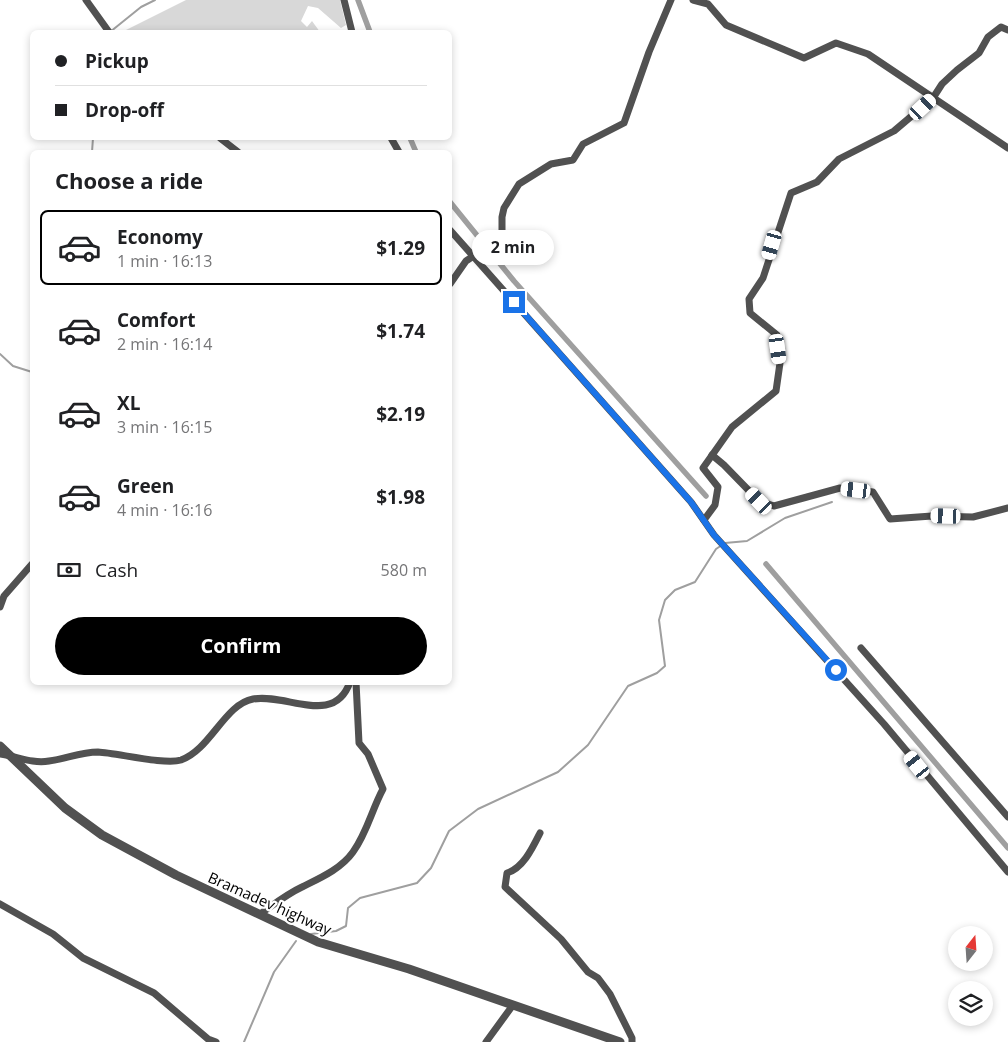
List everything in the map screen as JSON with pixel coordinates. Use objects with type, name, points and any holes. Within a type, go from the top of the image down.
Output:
[{"type":"street","points":[[86,0],[108,30]]},
{"type":"street","points":[[344,0],[352,30]]},
{"type":"street","points":[[452,281],[466,261],[496,240],[502,233],[504,208],[519,184],[550,164],[573,160],[583,144],[624,123],[649,52],[671,0]]},
{"type":"street","points":[[693,0],[708,4],[726,25],[804,58],[836,43],[868,54],[1008,148]]},
{"type":"street","points":[[704,520],[715,505],[718,488],[703,468],[732,427],[776,391],[780,363],[777,335],[750,313],[749,299],[762,278],[791,193],[817,182],[838,159],[894,131],[933,98],[942,84],[979,53],[988,37],[1001,27],[1008,30]]},
{"type":"street","points":[[223,140],[235,150]]},
{"type":"street","points":[[452,232],[691,502],[714,535],[884,724],[1008,872]]},
{"type":"street","points":[[712,455],[759,501],[774,506],[840,488],[873,492],[890,519],[932,516],[973,517],[1008,508]]},
{"type":"street","points":[[0,607],[4,596],[30,566]]},
{"type":"street","points":[[861,648],[1008,817]]},
{"type":"street","points":[[5,755],[20,759],[48,762],[95,752],[180,760],[193,753],[213,735],[242,702],[254,699],[281,699],[309,707],[327,705],[339,702],[346,695],[349,685]]},
{"type":"street","points":[[260,914],[303,887],[320,881],[353,854],[367,828],[383,789],[368,754],[359,743],[356,685]]},
{"type":"street","name":"Bramadev highway","points":[[0,746],[5,755],[65,808],[102,835],[176,875],[318,942],[409,969],[620,1042]]},
{"type":"street","points":[[540,833],[516,870],[506,874],[505,887],[561,939],[588,972],[598,978],[614,1001],[632,1038],[632,1042]]},
{"type":"street","points":[[0,904],[53,934],[84,958],[154,993],[208,1040],[216,1042]]},
{"type":"street","points":[[486,1042],[514,1005]]},
{"type":"shaded area","points":[[186,0],[340,0],[346,25],[341,28],[318,8],[308,6],[301,21],[307,27],[312,21],[319,30],[126,30]]},
{"type":"waterway","points":[[112,30],[141,7],[155,0]]},
{"type":"waterway","points":[[358,0],[369,30]]},
{"type":"waterway","points":[[92,150],[93,140]]},
{"type":"waterway","points":[[411,140],[415,150]]},
{"type":"waterway","points":[[452,204],[514,281],[706,496]]},
{"type":"waterway","points":[[0,354],[13,366],[30,371]]},
{"type":"waterway","points":[[311,934],[336,931],[346,926],[348,908],[360,898],[417,883],[431,868],[449,831],[478,809],[558,772],[588,745],[628,686],[657,673],[665,666],[659,620],[665,600],[675,590],[695,582],[716,549],[725,543],[747,541],[785,518],[832,502]]},
{"type":"waterway","points":[[766,564],[1008,848]]},
{"type":"waterway","points":[[244,1042],[274,972],[296,941]]},
{"type":"route","points":[[514,302],[691,502],[714,535],[836,670]]}]
